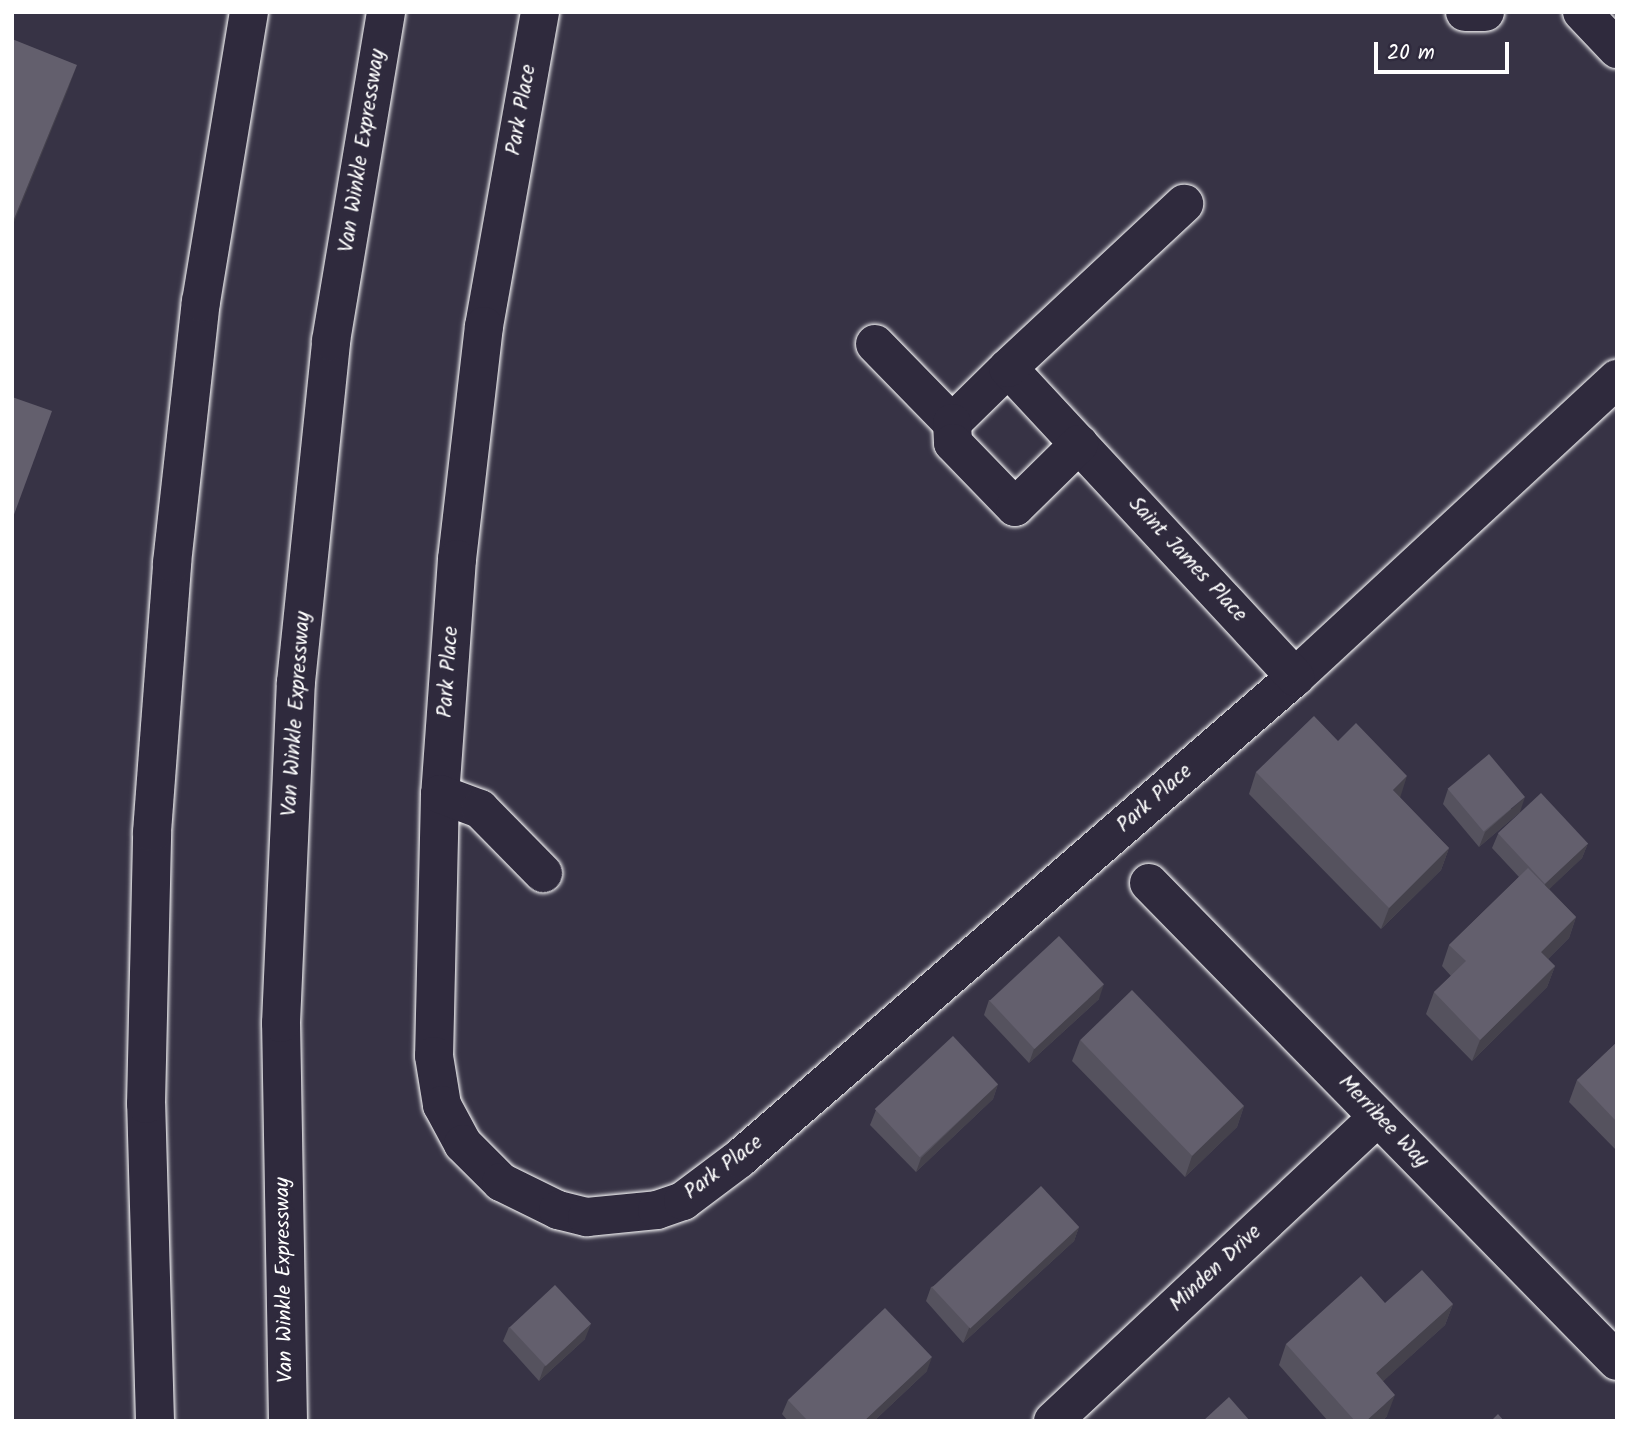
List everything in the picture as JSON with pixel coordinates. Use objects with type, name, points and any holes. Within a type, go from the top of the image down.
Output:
[{"type":"street","points":[[155,1421],[146,1104],[153,819],[172,563],[201,302],[249,12]]},
{"type":"street","name":"Van Winkle Expressway","points":[[288,1421],[281,1023],[296,681],[331,341],[386,12]]},
{"type":"street","name":"Park Place","points":[[540,12],[484,326],[440,794],[434,1056],[447,1115],[479,1164],[530,1199],[587,1217],[633,1215],[683,1200],[738,1159],[1295,677],[1617,379]]},
{"type":"street","points":[[1465,12],[1485,12]]},
{"type":"street","points":[[1582,12],[1617,49]]},
{"type":"street","points":[[952,423],[1184,204]]},
{"type":"street","points":[[875,344],[952,423],[953,443],[1015,507],[1080,444]]},
{"type":"street","name":"Saint James Place","points":[[1008,368],[1295,677]]},
{"type":"street","points":[[440,794],[480,809],[543,873]]},
{"type":"street","name":"Merribee Way","points":[[1149,883],[1617,1361]]},
{"type":"street","name":"Minden Drive","points":[[1053,1421],[1378,1117]]},
{"type":"building","points":[[12,39],[77,65],[12,224]]},
{"type":"building","points":[[12,397],[52,411],[12,520]]},
{"type":"building","points":[[1314,716],[1338,741],[1356,723],[1407,776],[1393,790],[1449,848],[1389,908],[1256,772]]},
{"type":"building","points":[[1489,754],[1525,797],[1484,832],[1448,789]]},
{"type":"building","points":[[1541,793],[1588,843],[1545,884],[1498,833]]},
{"type":"building","points":[[1528,868],[1576,917],[1541,952],[1555,966],[1480,1040],[1434,992],[1466,961],[1449,945]]},
{"type":"building","points":[[1059,936],[1104,984],[1035,1049],[990,1001]]},
{"type":"building","points":[[1132,990],[1244,1106],[1192,1156],[1080,1040]]},
{"type":"building","points":[[953,1036],[998,1084],[920,1157],[875,1109]]},
{"type":"building","points":[[1617,1042],[1617,1122],[1577,1080]]},
{"type":"building","points":[[1041,1186],[1079,1227],[970,1329],[932,1288]]},
{"type":"building","points":[[1422,1270],[1453,1304],[1376,1373],[1395,1395],[1366,1421],[1355,1421],[1286,1344],[1361,1276],[1385,1303]]},
{"type":"building","points":[[555,1285],[591,1324],[546,1366],[510,1327]]},
{"type":"building","points":[[885,1308],[932,1357],[864,1421],[808,1421],[788,1400]]},
{"type":"building","points":[[1229,1397],[1250,1421],[1203,1421]]},
{"type":"building","points":[[1498,1414],[1504,1421],[1491,1421]]}]
